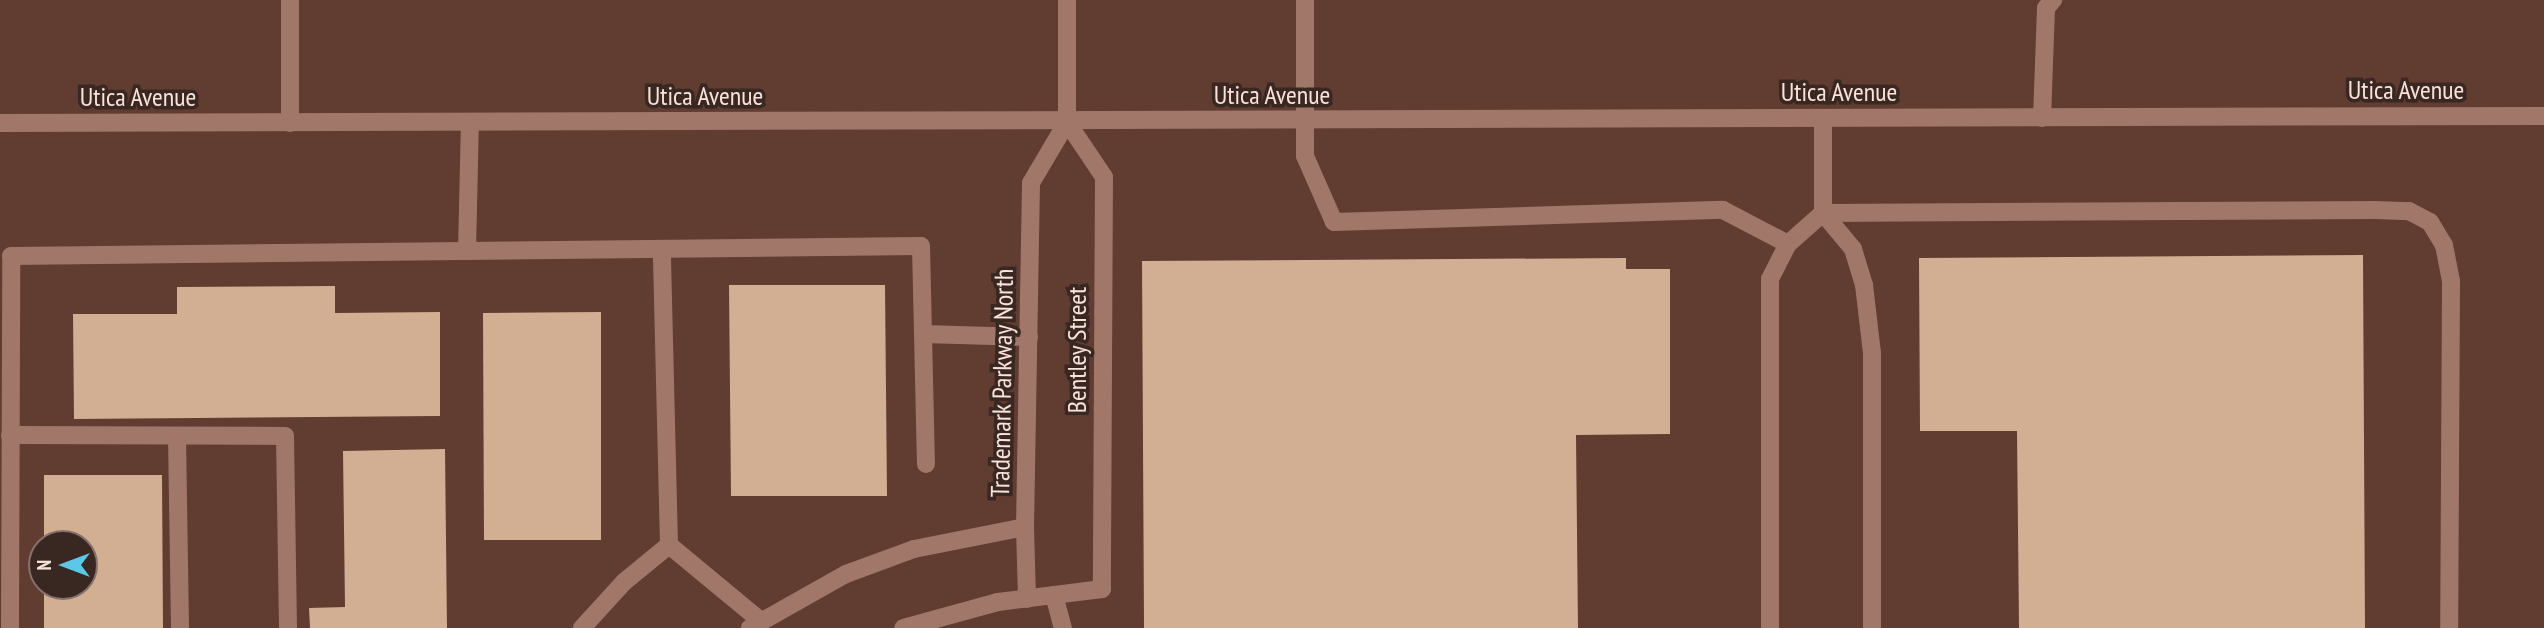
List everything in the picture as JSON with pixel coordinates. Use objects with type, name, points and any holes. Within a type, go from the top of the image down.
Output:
[{"type":"street","points":[[290,0],[290,123]]},
{"type":"street","points":[[1067,0],[1067,122]]},
{"type":"street","points":[[1305,0],[1305,156],[1334,222],[1723,210],[1788,244]]},
{"type":"street","points":[[2042,118],[2046,8],[2053,0]]},
{"type":"street","name":"Utica Avenue","points":[[0,123],[2544,116]]},
{"type":"street","points":[[1823,119],[1823,213],[1853,249],[1864,285],[1872,353],[1872,628]]},
{"type":"street","points":[[467,251],[470,122]]},
{"type":"street","name":"Trademark Parkway North","points":[[759,626],[846,574],[914,550],[1025,527],[1031,183],[1067,122]]},
{"type":"street","name":"Bentley Street","points":[[1054,595],[1102,589],[1104,177],[1067,122]]},
{"type":"street","points":[[1770,628],[1770,279],[1788,244],[1823,213],[2375,210],[2409,211],[2430,222],[2444,245],[2451,281],[2449,628]]},
{"type":"street","points":[[10,628],[11,256],[921,246],[926,464]]},
{"type":"street","points":[[662,249],[669,545],[759,626]]},
{"type":"street","points":[[923,334],[1029,337]]},
{"type":"street","points":[[10,435],[285,436],[288,628]]},
{"type":"street","points":[[177,436],[180,628]]},
{"type":"street","points":[[1025,527],[1027,599]]},
{"type":"street","points":[[582,628],[624,582],[669,545]]},
{"type":"street","points":[[903,628],[1054,595],[1063,628]]},
{"type":"building","points":[[2363,255],[2365,628],[2019,628],[2017,431],[1920,431],[1919,258]]},
{"type":"building","points":[[1626,258],[1626,269],[1670,269],[1670,434],[1576,435],[1578,628],[1144,628],[1142,261]]},
{"type":"building","points":[[729,285],[885,285],[887,496],[731,496]]},
{"type":"building","points":[[335,286],[335,313],[440,312],[440,416],[74,419],[73,314],[177,314],[177,287]]},
{"type":"building","points":[[601,312],[601,540],[484,540],[483,313]]},
{"type":"building","points":[[445,449],[447,628],[310,628],[309,608],[345,607],[343,451]]},
{"type":"building","points":[[44,475],[162,475],[163,628],[44,628],[44,600],[98,600],[98,530],[44,530]]}]
